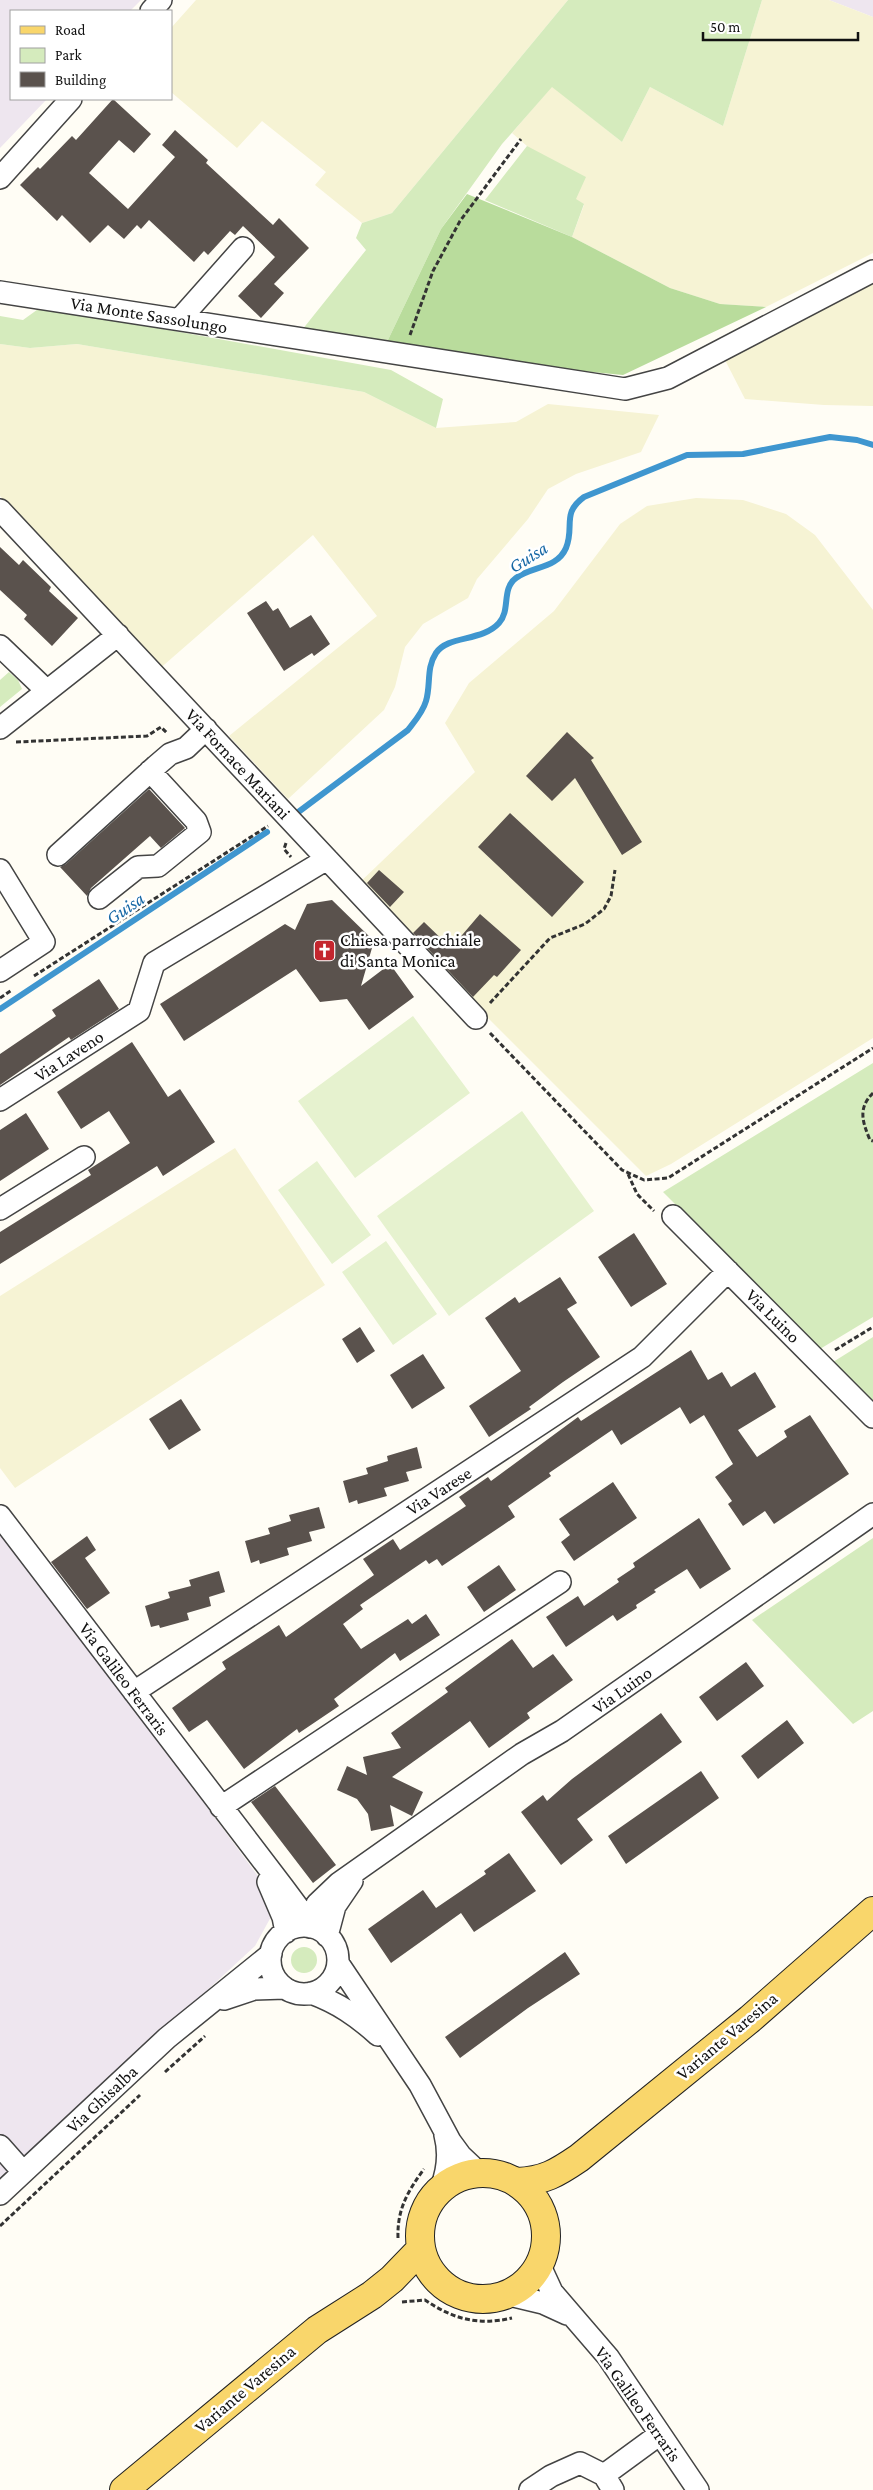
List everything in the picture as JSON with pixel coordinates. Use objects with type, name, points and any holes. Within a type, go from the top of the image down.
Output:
[{"type":"main road","name":"Variante Varesina","points":[[517,2182],[538,2181],[558,2172],[579,2158],[750,2019],[873,1911]]},
{"type":"main road","name":"Variante Varesina","points":[[409,2245],[442,2284],[454,2292],[481,2300],[508,2294],[532,2278],[540,2266],[545,2252],[545,2222],[553,2198],[579,2158]]},
{"type":"main road","name":"Variante Varesina","points":[[124,2490],[317,2330],[372,2295],[392,2279],[421,2222],[425,2209],[441,2188],[464,2175],[478,2172],[505,2176],[517,2182],[535,2199],[545,2222]]},
{"type":"main road","name":"Variante Varesina","points":[[372,2295],[396,2287],[424,2283],[442,2284]]},
{"type":"street","points":[[152,10],[161,0]]},
{"type":"street","points":[[0,178],[70,100]]},
{"type":"street","points":[[180,319],[243,248]]},
{"type":"street","name":"Via Monte Sassolungo","points":[[0,292],[180,319],[402,356],[625,389],[668,378],[873,271]]},
{"type":"street","name":"Via Fornace Mariani","points":[[0,510],[476,1018]]},
{"type":"street","points":[[4,735],[47,691],[118,635]]},
{"type":"street","points":[[0,646],[47,691]]},
{"type":"street","points":[[58,855],[150,771],[170,754],[186,748],[206,729]]},
{"type":"street","points":[[99,898],[138,867],[158,866],[200,832],[196,821],[150,771]]},
{"type":"street","name":"Via Laveno","points":[[0,1100],[139,1011],[154,963],[327,859]]},
{"type":"street","points":[[0,870],[44,942],[0,971]]},
{"type":"street","points":[[0,1209],[84,1157]]},
{"type":"street","name":"Via Luino","points":[[673,1216],[873,1417]]},
{"type":"street","name":"Via Varese","points":[[134,1692],[642,1357],[728,1271]]},
{"type":"street","name":"Via Luino","points":[[314,1930],[370,1863],[492,1775],[578,1720],[873,1514]]},
{"type":"street","name":"Via Galileo Ferraris","points":[[0,1516],[314,1930]]},
{"type":"street","points":[[221,1807],[560,1582]]},
{"type":"street","name":"Via Galileo Ferraris","points":[[248,1841],[274,1894],[283,1917],[286,1932]]},
{"type":"street","points":[[338,1963],[329,1982],[311,1993],[302,1994],[285,1988],[279,1983],[272,1969],[271,1954],[279,1938],[286,1932],[314,1930],[333,1944],[338,1963],[396,2052],[420,2085],[444,2132],[460,2156],[478,2172]]},
{"type":"street","name":"Via Ghisalba","points":[[0,2194],[167,2038],[208,2007],[271,1954]]},
{"type":"street","name":"Via Ghisalba","points":[[208,2007],[254,1989],[285,1988]]},
{"type":"street","points":[[311,1993],[335,2002],[359,2018],[396,2052]]},
{"type":"street","points":[[441,2188],[446,2173],[448,2157],[444,2132]]},
{"type":"street","points":[[0,2146],[23,2172]]},
{"type":"street","name":"Via Galileo Ferraris","points":[[540,2266],[552,2292],[608,2357],[698,2490]]},
{"type":"street","name":"Via Galileo Ferraris","points":[[508,2294],[543,2303],[576,2320]]},
{"type":"street","points":[[530,2490],[551,2476],[580,2464],[609,2483],[660,2434]]},
{"type":"path","points":[[402,356],[433,271],[460,221],[521,139]]},
{"type":"path","points":[[4,735],[147,736],[161,727],[173,738]]},
{"type":"path","points":[[33,977],[285,814]]},
{"type":"path","points":[[615,870],[611,896],[604,909],[585,924],[550,938],[476,1018],[622,1170],[644,1180],[668,1178],[873,1048]]},
{"type":"path","points":[[0,998],[16,987]]},
{"type":"path","points":[[873,1093],[867,1099],[861,1112],[864,1127],[870,1140],[873,1141]]},
{"type":"path","points":[[628,1173],[637,1194],[647,1206],[664,1216],[673,1216]]},
{"type":"path","points":[[817,1361],[873,1327]]},
{"type":"path","points":[[158,2077],[209,2033]]},
{"type":"path","points":[[0,2226],[144,2091]]},
{"type":"path","points":[[409,2245],[397,2224],[401,2208],[426,2164]]},
{"type":"path","points":[[402,2302],[425,2300],[443,2312],[461,2320],[480,2322],[521,2318]]},
{"type":"shaded area","points":[[0,0],[141,0],[131,10],[10,10],[10,100],[46,100],[0,148]]},
{"type":"shaded area","points":[[196,0],[568,0],[392,213],[362,223],[315,185],[326,172],[262,121],[237,148],[172,93],[172,27]]},
{"type":"shaded area","points":[[762,0],[829,0],[873,17],[873,253],[766,307],[720,304],[670,288],[572,237],[584,205],[576,200],[527,146],[512,133],[552,86],[622,142],[650,87],[723,126]]},
{"type":"shaded area","points":[[829,0],[873,0],[873,17]]},
{"type":"shaded area","points":[[873,284],[873,406],[824,405],[745,399],[725,360]]},
{"type":"shaded area","points":[[0,344],[30,348],[77,344],[364,392],[436,428],[516,422],[548,404],[659,415],[641,452],[576,474],[548,489],[528,519],[477,579],[468,598],[423,624],[405,647],[395,687],[384,710],[288,799],[229,736],[377,616],[313,535],[157,671],[0,496]]},
{"type":"shaded area","points":[[696,498],[743,500],[786,514],[815,535],[873,610],[873,1038],[671,1164],[646,1176],[356,886],[475,772],[445,723],[469,683],[554,611],[620,524],[647,506]]},
{"type":"shaded area","points":[[235,1148],[325,1285],[15,1488],[0,1468],[0,1296]]},
{"type":"shaded area","points":[[0,1526],[263,1883],[272,1915],[255,1946],[0,2182]]},
{"type":"green space","points":[[568,0],[762,0],[723,126],[650,87],[622,142],[552,87],[502,144],[441,229],[387,342],[302,330],[366,250],[356,238],[362,223],[392,213]]},
{"type":"green space","points":[[527,146],[586,177],[576,199],[584,204],[572,237],[485,200]]},
{"type":"green space","points":[[467,194],[572,237],[670,288],[720,304],[766,307],[623,375],[470,360],[387,342],[441,229]]},
{"type":"green space","points":[[41,307],[391,370],[443,399],[436,428],[364,392],[77,344],[30,348],[0,344],[0,316],[23,320]]},
{"type":"green space","points":[[9,672],[18,680],[22,689],[0,707],[0,680]]},
{"type":"green space","points":[[413,1016],[470,1093],[355,1178],[298,1101]]},
{"type":"green space","points":[[873,1063],[873,1317],[820,1349],[663,1192]]},
{"type":"green space","points":[[522,1111],[594,1211],[449,1316],[377,1216]]},
{"type":"green space","points":[[317,1161],[371,1235],[332,1264],[278,1190]]},
{"type":"green space","points":[[386,1241],[437,1314],[393,1345],[342,1272]]},
{"type":"green space","points":[[873,1337],[873,1402],[833,1362]]},
{"type":"green space","points":[[873,1538],[873,1711],[853,1724],[752,1620]]},
{"type":"green space","points":[[304,1947],[313,1951],[317,1960],[313,1969],[304,1973],[295,1969],[291,1960],[295,1951]]},
{"type":"building","points":[[112,100],[151,134],[134,153],[119,140],[89,173],[128,209],[175,157],[162,145],[175,130],[208,160],[206,163],[273,225],[279,218],[309,248],[274,284],[284,293],[261,318],[238,296],[275,257],[243,226],[235,235],[230,231],[208,255],[204,251],[194,262],[149,220],[141,229],[137,225],[124,239],[108,225],[90,243],[62,215],[57,221],[20,185],[38,167],[40,169],[72,136],[76,140]]},
{"type":"building","points":[[0,547],[19,565],[23,560],[51,587],[49,591],[78,618],[52,646],[24,619],[27,615],[0,590]]},
{"type":"building","points":[[266,601],[273,611],[278,608],[290,628],[311,615],[330,644],[314,656],[312,653],[284,671],[247,613]]},
{"type":"building","points":[[567,732],[594,758],[591,760],[642,842],[622,855],[575,778],[552,801],[526,776]]},
{"type":"building","points":[[149,789],[185,828],[161,848],[150,836],[91,888],[87,896],[60,867],[66,864]]},
{"type":"building","points":[[510,813],[584,882],[552,917],[478,847]]},
{"type":"building","points":[[379,870],[404,892],[390,907],[367,883]]},
{"type":"building","points":[[332,900],[374,941],[361,986],[390,964],[414,997],[369,1030],[347,999],[320,1002],[296,969],[184,1041],[160,1004],[285,924],[295,930],[307,904]]},
{"type":"building","points":[[480,914],[521,950],[497,977],[494,975],[473,997],[413,933],[424,922],[451,948]]},
{"type":"building","points":[[99,979],[119,1009],[71,1040],[69,1037],[0,1085],[0,1054],[56,1016],[52,1010]]},
{"type":"building","points":[[132,1042],[168,1097],[180,1089],[215,1142],[163,1176],[157,1166],[0,1264],[0,1232],[91,1175],[88,1170],[130,1143],[109,1111],[81,1129],[57,1092]]},
{"type":"building","points":[[26,1113],[49,1149],[0,1181],[0,1130]]},
{"type":"building","points":[[634,1233],[667,1284],[631,1307],[598,1257]]},
{"type":"building","points":[[560,1277],[577,1303],[567,1309],[600,1357],[529,1407],[531,1409],[489,1437],[469,1406],[521,1371],[485,1318],[515,1297],[519,1303]]},
{"type":"building","points":[[360,1327],[375,1351],[357,1363],[342,1339]]},
{"type":"building","points":[[691,1350],[708,1380],[722,1372],[731,1387],[755,1372],[776,1407],[738,1430],[757,1457],[787,1437],[784,1431],[810,1415],[849,1474],[774,1524],[765,1511],[743,1526],[728,1504],[732,1501],[715,1477],[733,1464],[704,1415],[690,1424],[680,1407],[621,1445],[612,1430],[549,1473],[551,1476],[508,1506],[515,1517],[442,1566],[437,1559],[429,1564],[426,1560],[360,1605],[363,1609],[343,1624],[361,1649],[408,1619],[412,1624],[426,1614],[440,1635],[400,1661],[395,1653],[334,1699],[339,1706],[299,1733],[297,1729],[244,1769],[207,1720],[189,1732],[172,1708],[226,1669],[222,1662],[279,1625],[286,1637],[374,1575],[363,1559],[393,1539],[400,1550],[466,1506],[459,1497],[488,1477],[491,1481],[578,1417],[581,1421]]},
{"type":"building","points":[[423,1354],[445,1388],[412,1409],[390,1375]]},
{"type":"building","points":[[181,1399],[201,1430],[169,1450],[149,1419]]},
{"type":"building","points":[[417,1447],[422,1468],[406,1472],[409,1481],[384,1488],[387,1496],[358,1504],[357,1500],[349,1503],[343,1481],[368,1474],[366,1468],[388,1461],[387,1456]]},
{"type":"building","points":[[613,1482],[637,1518],[574,1561],[561,1542],[570,1535],[559,1519]]},
{"type":"building","points":[[319,1507],[325,1528],[309,1532],[312,1541],[287,1548],[289,1555],[260,1564],[259,1560],[251,1563],[245,1541],[270,1534],[268,1528],[291,1521],[289,1515]]},
{"type":"building","points":[[699,1518],[731,1569],[700,1589],[687,1569],[654,1590],[656,1592],[636,1605],[637,1608],[617,1621],[613,1615],[566,1647],[546,1617],[578,1596],[584,1606],[619,1582],[617,1579],[635,1567],[633,1563]]},
{"type":"building","points":[[87,1536],[96,1550],[85,1558],[110,1593],[87,1609],[51,1562]]},
{"type":"building","points":[[499,1565],[516,1590],[484,1612],[467,1587]]},
{"type":"building","points":[[219,1571],[225,1592],[209,1597],[211,1606],[187,1613],[189,1620],[160,1628],[159,1625],[151,1627],[145,1606],[170,1598],[168,1592],[191,1586],[189,1580]]},
{"type":"building","points":[[512,1639],[533,1668],[553,1654],[573,1680],[527,1713],[530,1718],[489,1748],[470,1721],[392,1777],[423,1792],[412,1816],[390,1805],[394,1826],[371,1831],[368,1814],[357,1799],[337,1790],[347,1766],[367,1775],[363,1757],[401,1748],[391,1733],[448,1692],[445,1688]]},
{"type":"building","points":[[746,1662],[764,1686],[717,1721],[699,1697]]},
{"type":"building","points":[[661,1713],[682,1742],[577,1819],[593,1840],[561,1865],[521,1812],[543,1795],[547,1801],[572,1779]]},
{"type":"building","points":[[787,1720],[804,1743],[758,1779],[741,1756]]},
{"type":"building","points":[[701,1771],[719,1798],[626,1864],[608,1836]]},
{"type":"building","points":[[275,1786],[336,1865],[313,1883],[251,1802]]},
{"type":"building","points":[[509,1853],[536,1891],[474,1932],[461,1913],[391,1963],[368,1929],[423,1890],[436,1908],[486,1874],[484,1871]]},
{"type":"building","points":[[565,1952],[580,1974],[528,2008],[460,2058],[445,2037]]},
{"type":"waterway","name":"Guisa","points":[[297,813],[408,730],[425,705],[431,665],[436,653],[441,647],[449,643],[484,633],[499,623],[505,612],[507,594],[511,583],[522,574],[550,564],[562,555],[568,540],[573,509],[584,497],[687,455],[743,454],[830,437],[857,440],[873,445]]},
{"type":"waterway","name":"Guisa","points":[[0,1009],[267,832]]},
{"type":"place","name":"Chiesa parrocchiale di Santa Monica","points":[[324,950]]}]
